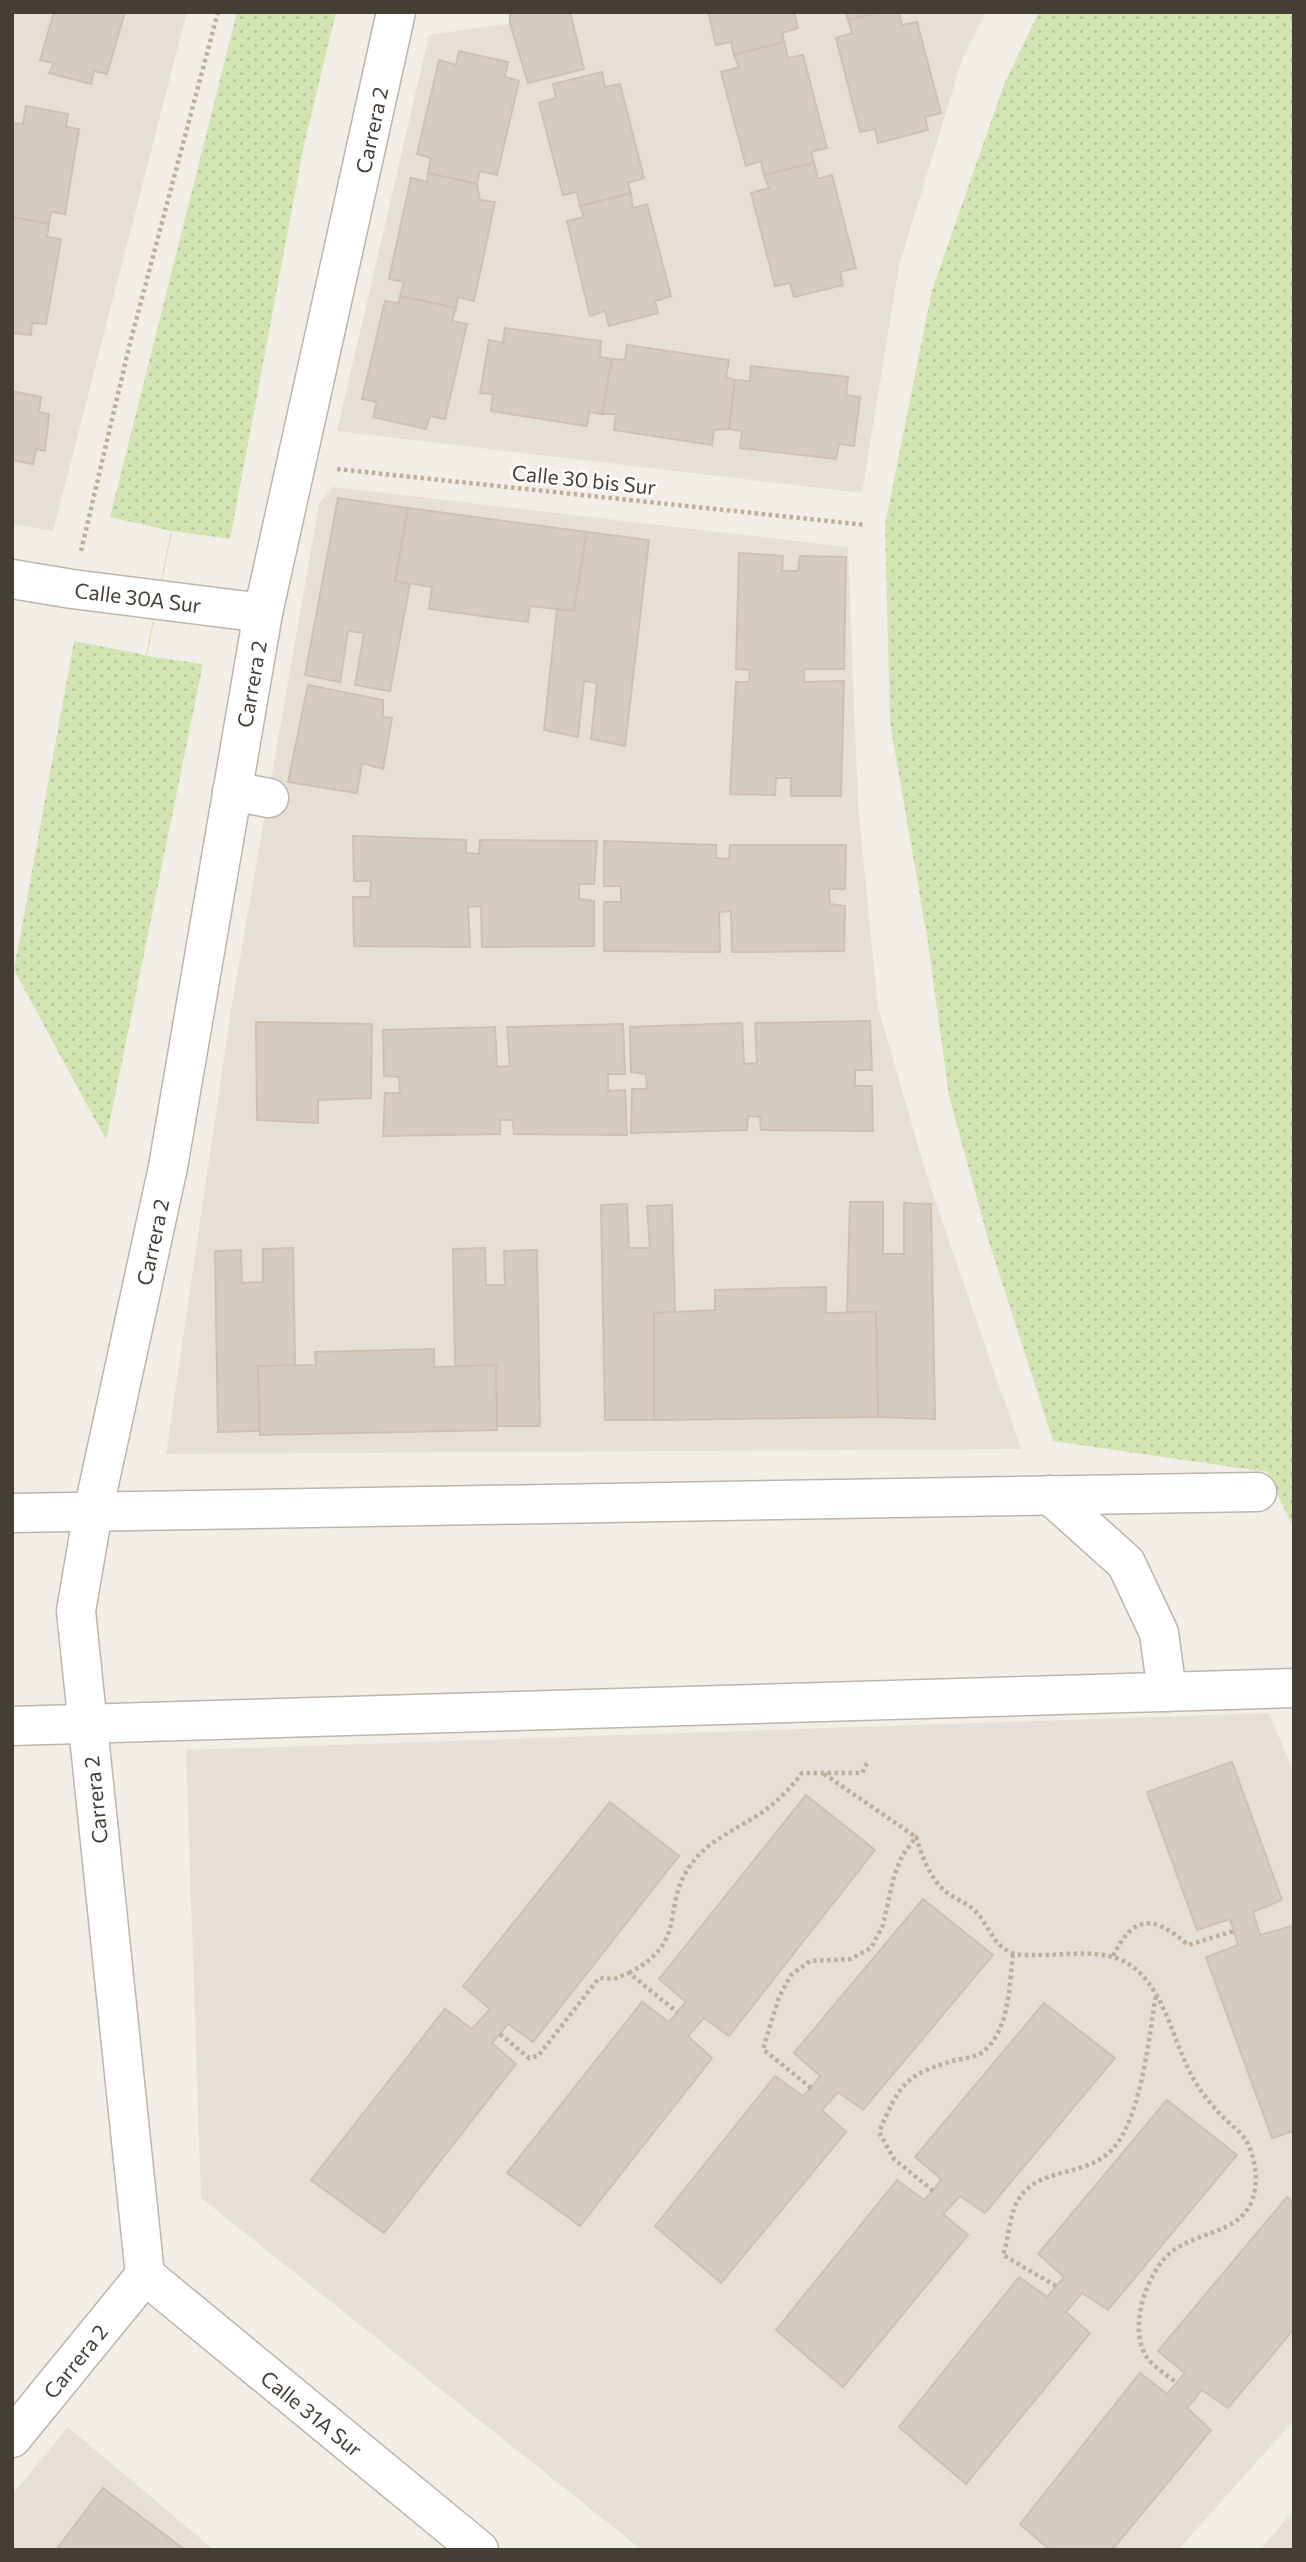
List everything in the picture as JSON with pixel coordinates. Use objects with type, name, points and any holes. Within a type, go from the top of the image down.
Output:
[{"type":"street","name":"Carrera 2","points":[[12,2438],[145,2275],[76,1611],[93,1512],[169,1167],[263,614],[396,12]]},
{"type":"street","name":"Calle 30A Sur","points":[[12,579],[263,614]]},
{"type":"street","points":[[232,790],[269,798]]},
{"type":"street","points":[[12,1513],[1257,1492]]},
{"type":"street","points":[[1050,1495],[1126,1563],[1159,1633],[1167,1692]]},
{"type":"street","points":[[12,1726],[1294,1688]]},
{"type":"street","name":"Calle 31A Sur","points":[[145,2275],[479,2550]]},
{"type":"path","points":[[72,589],[130,343],[218,12]]},
{"type":"path","name":"Calle 30 bis Sur","points":[[299,459],[336,468],[866,525]]},
{"type":"path","points":[[500,2034],[529,2058],[538,2056],[599,1978],[614,1979],[629,1973],[645,1965],[659,1952],[670,1931],[680,1886],[690,1866],[712,1842],[767,1809],[786,1793],[802,1773],[862,1773],[867,1763]]},
{"type":"path","points":[[822,1773],[916,1837],[923,1862],[944,1891],[974,1909],[998,1945],[1013,1954],[1058,1956],[1083,1953],[1112,1956],[1137,1970],[1156,1994],[1174,2030],[1191,2076],[1217,2112],[1246,2139],[1256,2169],[1255,2192],[1245,2213],[1222,2231],[1175,2250],[1157,2267],[1138,2316],[1139,2337],[1147,2359],[1177,2383]]},
{"type":"path","points":[[811,2088],[763,2049],[779,1997],[791,1975],[810,1961],[851,1959],[871,1948],[883,1925],[894,1876],[902,1856],[916,1837]]},
{"type":"path","points":[[1112,1956],[1122,1938],[1135,1925],[1155,1923],[1177,1935],[1188,1945],[1234,1931]]},
{"type":"path","points":[[933,2191],[894,2159],[879,2132],[894,2098],[906,2081],[925,2069],[981,2054],[993,2041],[1006,2009],[1013,1954]]},
{"type":"path","points":[[629,1973],[677,2012]]},
{"type":"path","points":[[1056,2286],[1003,2255],[1013,2212],[1023,2193],[1043,2179],[1098,2162],[1116,2145],[1135,2104],[1156,1994]]},
{"type":"shaded area","points":[[12,12],[187,12],[53,531],[12,524]]},
{"type":"shaded area","points":[[510,12],[986,12],[962,60],[899,266],[862,493],[337,431],[429,35],[510,23]]},
{"type":"shaded area","points":[[333,487],[848,547],[858,805],[878,1007],[928,1180],[1021,1449],[166,1454],[231,1010],[319,504]]},
{"type":"shaded area","points":[[1269,1713],[1294,1773],[1294,2420],[1178,2550],[642,2550],[201,2198],[186,1750]]},
{"type":"shaded area","points":[[68,2427],[214,2550],[12,2550],[12,2495]]},
{"type":"shaded area","points":[[1294,2510],[1294,2550],[1260,2550]]},
{"type":"green space","points":[[237,12],[336,12],[304,145],[230,539],[172,531],[147,656],[203,664],[106,1140],[14,970],[74,641],[146,655],[171,531],[110,517]]},
{"type":"green space","points":[[1039,12],[1294,12],[1294,1529],[1267,1472],[1053,1441],[988,1239],[949,1096],[928,943],[890,723],[885,525],[932,290],[1005,82]]},
{"type":"building","points":[[54,12],[125,12],[107,74],[94,71],[91,84],[49,73],[54,63],[40,60]]},
{"type":"building","points":[[510,12],[570,12],[584,69],[528,83],[510,23]]},
{"type":"building","points":[[708,12],[794,12],[798,28],[782,33],[784,42],[734,55],[731,42],[716,45]]},
{"type":"building","points":[[846,12],[880,12],[848,20]]},
{"type":"building","points":[[880,12],[899,12],[902,25],[917,22],[941,113],[925,117],[928,130],[878,143],[875,129],[860,132],[836,38],[852,33],[848,20]]},
{"type":"building","points":[[784,42],[788,58],[803,55],[827,148],[811,152],[814,163],[764,175],[761,161],[746,166],[721,72],[739,67],[734,55]]},
{"type":"building","points":[[459,51],[508,62],[505,77],[519,81],[497,175],[480,171],[477,184],[428,173],[431,158],[417,154],[439,60],[456,65]]},
{"type":"building","points":[[602,72],[605,87],[620,84],[644,178],[628,183],[631,193],[580,206],[577,192],[563,195],[539,103],[556,98],[553,84]]},
{"type":"building","points":[[26,106],[68,114],[66,127],[79,129],[65,214],[51,212],[49,224],[12,217],[12,123],[23,124]]},
{"type":"building","points":[[814,163],[818,179],[832,175],[856,268],[840,272],[843,285],[794,297],[790,283],[775,286],[751,193],[769,188],[764,175]]},
{"type":"building","points":[[428,173],[477,184],[480,200],[495,202],[474,301],[458,297],[456,308],[400,296],[404,282],[389,279],[411,178],[427,182]]},
{"type":"building","points":[[631,193],[633,208],[647,204],[671,296],[655,301],[658,313],[609,326],[605,311],[590,316],[567,221],[584,217],[580,206]]},
{"type":"building","points":[[12,217],[49,224],[47,237],[61,239],[46,324],[32,323],[31,335],[12,333]]},
{"type":"building","points":[[400,296],[456,308],[452,321],[467,324],[445,419],[430,416],[426,429],[373,417],[377,402],[362,399],[385,301],[399,303]]},
{"type":"building","points":[[505,328],[601,341],[600,357],[612,359],[602,414],[589,412],[587,426],[491,411],[493,394],[480,393],[489,340],[503,343]]},
{"type":"building","points":[[627,345],[729,360],[726,377],[735,380],[729,429],[714,430],[712,445],[614,430],[616,414],[602,414],[612,359],[625,360]]},
{"type":"building","points":[[751,366],[848,377],[846,395],[860,397],[854,446],[839,444],[836,459],[740,448],[742,431],[729,429],[735,380],[750,381]]},
{"type":"building","points":[[12,391],[41,397],[39,412],[49,414],[45,451],[36,449],[33,464],[12,460]]},
{"type":"building","points":[[338,498],[408,508],[395,581],[410,584],[390,691],[355,685],[364,633],[348,631],[340,682],[305,675]]},
{"type":"building","points":[[408,508],[587,532],[574,611],[530,606],[528,622],[429,609],[432,587],[395,581]]},
{"type":"building","points":[[587,532],[649,540],[625,746],[591,739],[597,683],[584,681],[578,737],[544,730],[557,609],[574,611]]},
{"type":"building","points":[[739,553],[783,556],[782,571],[798,571],[800,556],[846,557],[844,669],[804,669],[804,682],[844,681],[841,796],[791,796],[791,778],[776,778],[775,795],[730,794],[736,682],[749,682],[750,670],[736,669]]},
{"type":"building","points":[[308,685],[383,700],[383,717],[392,718],[383,769],[362,763],[357,793],[288,782]]},
{"type":"building","points":[[353,836],[466,840],[466,853],[479,854],[480,840],[597,841],[594,884],[579,884],[579,899],[594,901],[594,946],[482,947],[481,906],[468,907],[470,947],[354,946],[353,897],[370,897],[371,881],[354,881]]},
{"type":"building","points":[[604,841],[716,845],[716,858],[729,859],[730,845],[846,845],[845,889],[829,889],[830,904],[845,906],[844,951],[732,952],[731,911],[719,912],[720,952],[604,951],[604,902],[621,902],[621,886],[604,886]]},
{"type":"building","points":[[870,1021],[872,1070],[855,1070],[855,1086],[872,1086],[873,1131],[761,1130],[760,1117],[748,1116],[747,1130],[631,1133],[632,1089],[647,1089],[646,1074],[631,1072],[630,1027],[742,1023],[744,1064],[757,1063],[755,1023]]},
{"type":"building","points":[[256,1022],[372,1024],[371,1098],[318,1100],[318,1123],[257,1120]]},
{"type":"building","points":[[623,1024],[625,1074],[608,1074],[608,1091],[625,1090],[627,1135],[514,1134],[513,1120],[500,1120],[500,1134],[383,1136],[385,1093],[400,1093],[399,1077],[384,1076],[383,1030],[495,1027],[497,1067],[510,1066],[507,1027]]},
{"type":"building","points":[[850,1202],[883,1202],[883,1254],[904,1254],[904,1203],[931,1204],[935,1419],[878,1417],[876,1312],[847,1312]]},
{"type":"building","points":[[627,1204],[629,1248],[650,1248],[647,1206],[672,1205],[675,1312],[654,1313],[654,1420],[605,1420],[601,1205]]},
{"type":"building","points":[[293,1248],[295,1365],[258,1366],[259,1431],[218,1432],[215,1251],[241,1250],[242,1283],[263,1282],[263,1249]]},
{"type":"building","points":[[485,1248],[486,1285],[505,1285],[504,1251],[537,1250],[540,1426],[497,1426],[496,1365],[455,1366],[453,1249]]},
{"type":"building","points":[[826,1287],[826,1313],[876,1312],[878,1417],[654,1420],[654,1313],[715,1310],[715,1290]]},
{"type":"building","points":[[434,1349],[434,1367],[496,1365],[497,1430],[260,1435],[258,1366],[316,1365],[315,1352]]},
{"type":"building","points":[[1232,1762],[1282,1900],[1253,1912],[1260,1935],[1292,1926],[1294,1932],[1294,2131],[1272,2138],[1206,1957],[1238,1945],[1230,1919],[1197,1930],[1147,1792]]},
{"type":"building","points":[[806,1795],[875,1850],[729,2036],[704,2018],[688,2036],[712,2058],[580,2226],[507,2173],[642,2002],[669,2022],[686,2002],[659,1979]]},
{"type":"building","points":[[610,1802],[679,1856],[533,2042],[508,2024],[492,2043],[516,2064],[384,2233],[311,2180],[445,2009],[472,2029],[490,2009],[463,1986]]},
{"type":"building","points":[[923,1899],[993,1955],[863,2110],[838,2092],[822,2110],[846,2132],[721,2283],[655,2226],[775,2076],[803,2096],[811,2088],[820,2076],[794,2053]]},
{"type":"building","points":[[1044,2003],[1115,2058],[985,2213],[960,2196],[943,2214],[968,2235],[843,2387],[776,2330],[897,2180],[924,2200],[933,2191],[941,2179],[915,2157]]},
{"type":"building","points":[[1167,2100],[1237,2155],[1108,2310],[1082,2293],[1066,2312],[1090,2333],[966,2484],[899,2427],[1019,2277],[1047,2297],[1064,2277],[1038,2254]]},
{"type":"building","points":[[1287,2197],[1294,2202],[1294,2329],[1228,2408],[1202,2390],[1187,2408],[1211,2430],[1112,2550],[1050,2550],[1020,2524],[1140,2373],[1167,2394],[1185,2373],[1158,2351]]},
{"type":"building","points":[[103,2488],[185,2550],[56,2550]]}]
